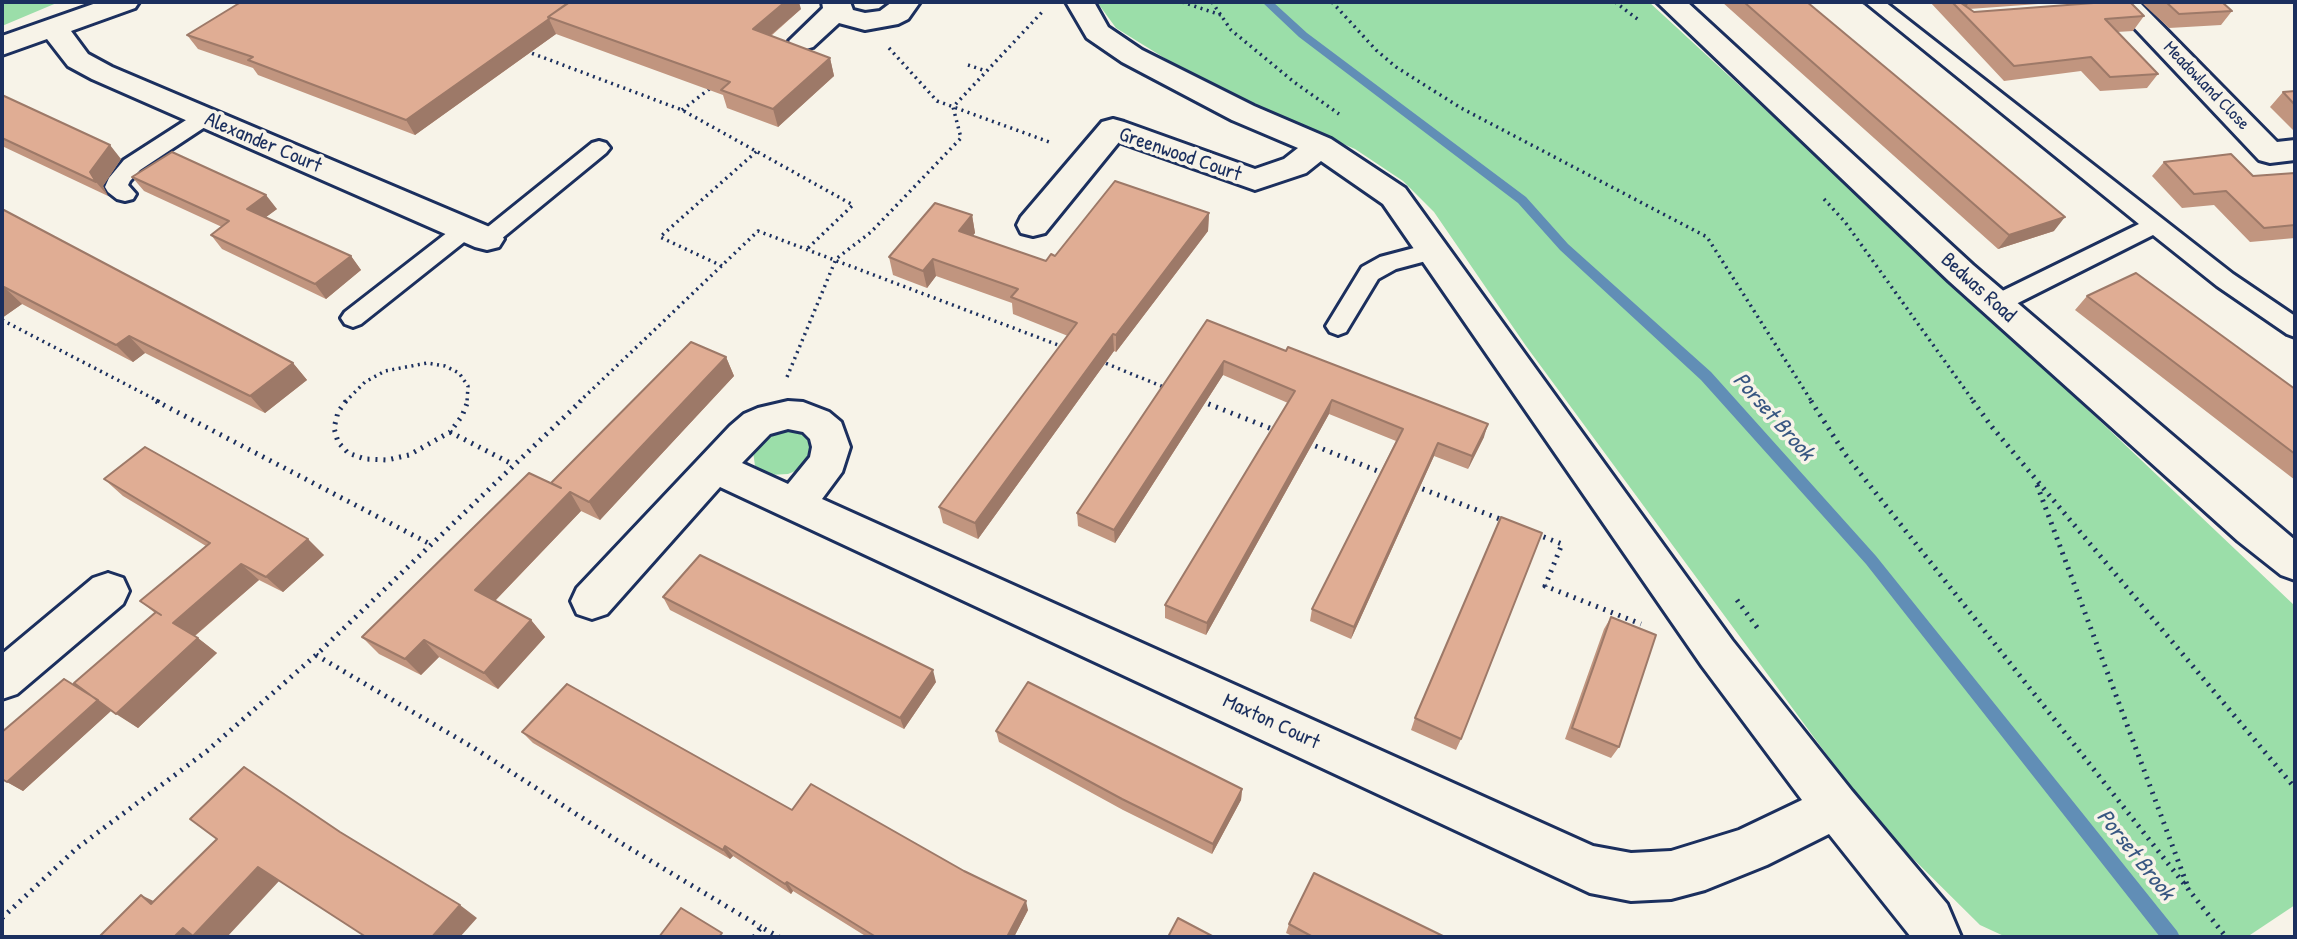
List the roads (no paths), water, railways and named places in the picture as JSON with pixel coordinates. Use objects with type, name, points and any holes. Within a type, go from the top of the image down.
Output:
[{"type":"street","points":[[2,46],[125,2]]},
{"type":"street","points":[[803,41],[836,6],[853,20],[865,22],[888,18],[898,13],[906,2]]},
{"type":"street","points":[[1080,2],[1097,32],[1132,56],[1243,113],[1320,146],[1394,196],[1717,653],[1836,807],[1939,932]]},
{"type":"street","name":"Bedwas Road","points":[[1671,2],[1996,304],[2295,564]]},
{"type":"street","name":"Meadowland Close","points":[[2117,5],[2270,153],[2295,150]]},
{"type":"street","name":"Alexander Court","points":[[54,26],[65,46],[78,60],[102,74],[476,235]]},
{"type":"street","name":"Greenwood Court","points":[[1033,225],[1113,129],[1255,180],[1295,166],[1320,146]]},
{"type":"street","points":[[592,601],[750,430],[771,418],[788,415],[803,416],[816,422],[828,432],[831,447],[828,461],[794,505]]},
{"type":"street","name":"Maxton Court","points":[[715,468],[1590,869],[1632,877],[1683,872],[1750,849],[1836,807]]},
{"type":"street","points":[[2,680],[108,591]]},
{"type":"lane","points":[[1874,2],[2225,280],[2295,328]]},
{"type":"lane","points":[[125,194],[116,187],[132,165],[204,118]]},
{"type":"lane","points":[[354,318],[599,148]]},
{"type":"lane","points":[[1996,304],[2155,225]]},
{"type":"lane","points":[[1338,326],[1370,273],[1388,263],[1433,251]]},
{"type":"waterway","name":"Porset Brook","points":[[1267,2],[1303,35],[1522,200],[1564,247],[1706,376],[1871,560],[2171,937]]}]
